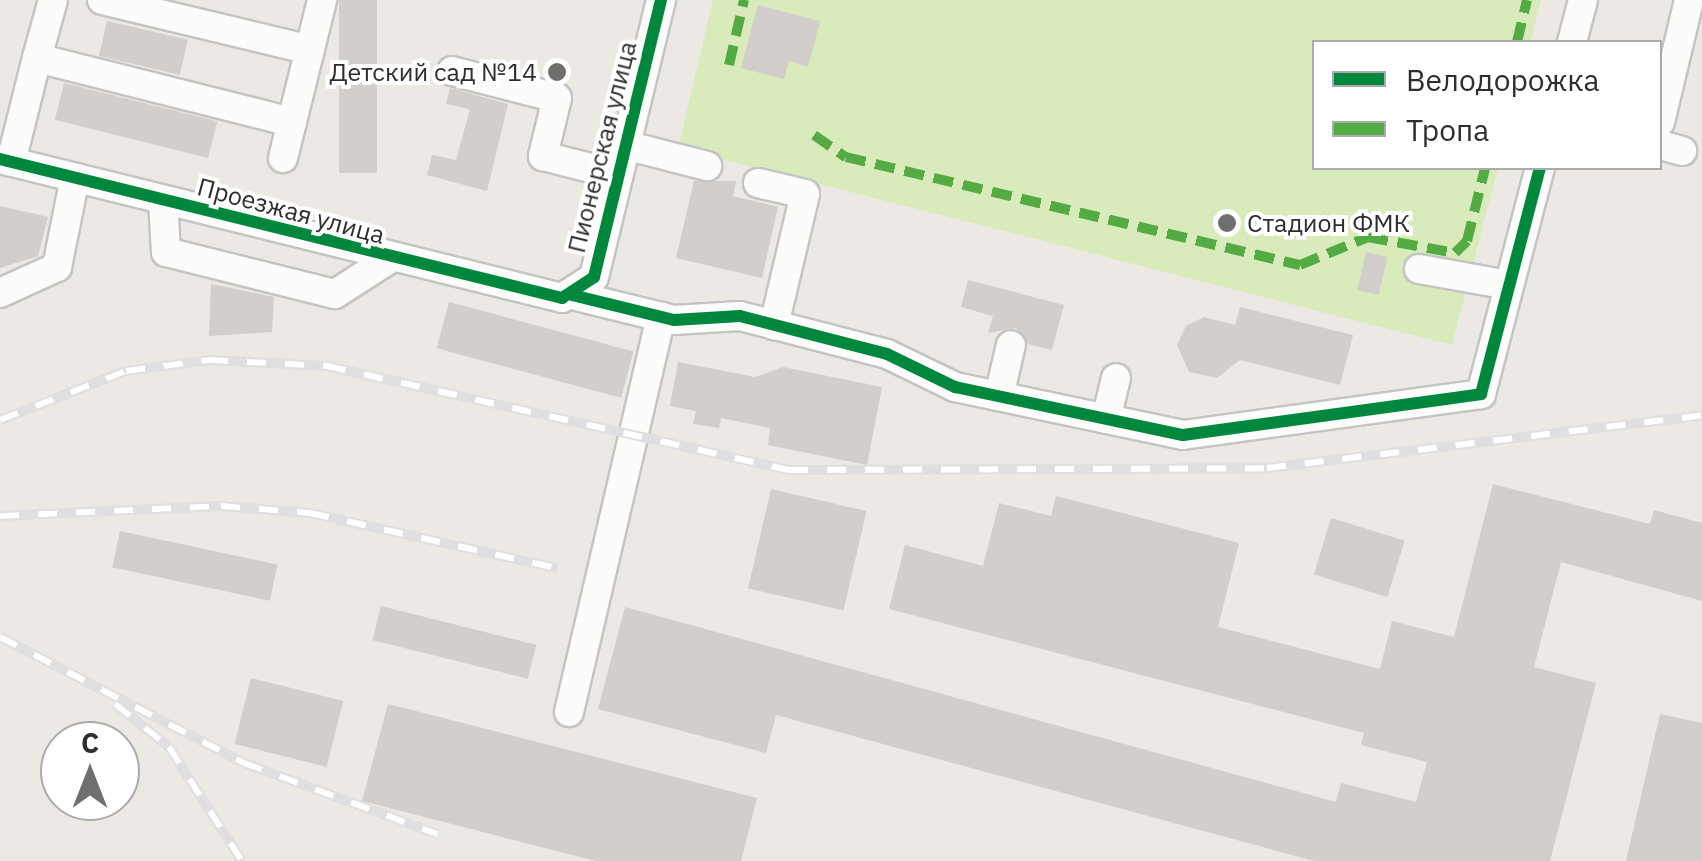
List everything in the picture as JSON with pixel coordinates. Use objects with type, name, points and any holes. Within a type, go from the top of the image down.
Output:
[{"type":"street","points":[[5,160],[53,0]]},
{"type":"street","points":[[102,0],[310,50]]},
{"type":"street","points":[[284,158],[322,0]]},
{"type":"street","name":"Пионерская улица","points":[[572,295],[594,277],[661,0]]},
{"type":"street","points":[[1573,40],[1584,0]]},
{"type":"street","points":[[1662,114],[1689,0]]},
{"type":"street","points":[[37,58],[292,122]]},
{"type":"street","points":[[452,71],[557,98],[543,156],[618,174]]},
{"type":"street","points":[[625,145],[707,166]]},
{"type":"street","name":"Проезжая улица","points":[[5,160],[536,298],[572,295],[661,317],[774,325],[888,354],[954,387],[1183,435],[1481,394],[1509,285]]},
{"type":"street","points":[[1419,269],[1509,285],[1539,170]]},
{"type":"street","points":[[0,293],[57,267],[75,178]]},
{"type":"street","points":[[758,182],[805,194],[774,325]]},
{"type":"street","points":[[162,201],[166,252],[335,294],[388,260]]},
{"type":"street","points":[[569,712],[661,317]]},
{"type":"street","points":[[999,396],[1011,345]]},
{"type":"street","points":[[1106,419],[1116,378]]},
{"type":"green space","name":"Стадион ФМК","points":[[713,0],[1541,0],[1531,40],[1312,40],[1312,170],[1497,170],[1452,345],[678,148]]},
{"type":"building","points":[[339,0],[377,0],[377,173],[339,173]]},
{"type":"building","points":[[758,5],[820,21],[808,67],[789,61],[784,79],[741,68]]},
{"type":"building","points":[[107,21],[188,40],[180,75],[99,56]]},
{"type":"building","points":[[64,83],[217,121],[208,158],[55,120]]},
{"type":"building","points":[[450,88],[508,104],[487,191],[427,175],[432,155],[456,160],[470,109],[446,104]]},
{"type":"building","points":[[694,181],[736,181],[733,196],[778,207],[762,278],[676,258]]},
{"type":"building","points":[[0,206],[48,217],[38,256],[0,268]]},
{"type":"building","points":[[1366,252],[1387,257],[1379,295],[1357,290]]},
{"type":"building","points":[[968,280],[1064,305],[1052,350],[1028,344],[1016,328],[988,333],[993,316],[961,307]]},
{"type":"building","points":[[211,284],[274,297],[272,332],[209,336]]},
{"type":"building","points":[[449,302],[633,351],[621,398],[437,348]]},
{"type":"building","points":[[1240,307],[1353,335],[1340,385],[1240,360],[1217,378],[1189,372],[1177,345],[1186,326],[1204,317],[1235,325]]},
{"type":"building","points":[[678,362],[755,377],[783,367],[882,387],[867,465],[768,445],[770,428],[721,418],[719,428],[693,424],[696,411],[670,406]]},
{"type":"building","points":[[1493,484],[1650,524],[1654,510],[1702,523],[1702,601],[1561,562],[1534,667],[1596,683],[1550,861],[1314,861],[776,715],[766,753],[598,709],[625,607],[1336,802],[1341,783],[1416,802],[1427,762],[1361,745],[1364,733],[889,609],[905,545],[983,566],[999,503],[1051,516],[1056,496],[1239,543],[1218,627],[1380,669],[1392,621],[1454,637]]},
{"type":"building","points":[[771,489],[866,511],[844,610],[748,588]]},
{"type":"building","points":[[1331,518],[1405,541],[1387,597],[1314,574]]},
{"type":"building","points":[[120,531],[277,564],[270,601],[112,567]]},
{"type":"building","points":[[381,606],[536,645],[528,679],[373,640]]},
{"type":"building","points":[[251,678],[343,701],[327,767],[235,744]]},
{"type":"building","points":[[388,704],[757,798],[741,861],[596,861],[362,801]]},
{"type":"building","points":[[1660,714],[1702,723],[1702,861],[1626,861]]},
{"type":"railway","points":[[0,420],[126,371],[209,360],[327,366],[789,470],[1267,468],[1702,415]]},
{"type":"railway","points":[[0,516],[221,506],[310,513],[557,568]]},
{"type":"railway","points":[[0,637],[244,763],[437,834]]},
{"type":"railway","points":[[115,704],[169,747],[242,861]]},
{"type":"marked path","points":[[729,65],[744,0]]},
{"type":"marked path","points":[[1517,40],[1527,0]]},
{"type":"marked path","points":[[814,135],[846,157],[1300,265],[1368,237],[1455,253],[1467,241],[1485,170]]},
{"type":"cycle path","points":[[0,159],[562,298],[594,277],[661,0]]},
{"type":"cycle path","points":[[572,295],[674,320],[740,316],[887,354],[955,387],[1183,435],[1481,394],[1539,170]]},
{"type":"place","name":"Детский сад №14","points":[[557,72]]},
{"type":"place","name":"Стадион ФМК","points":[[1227,223]]}]
